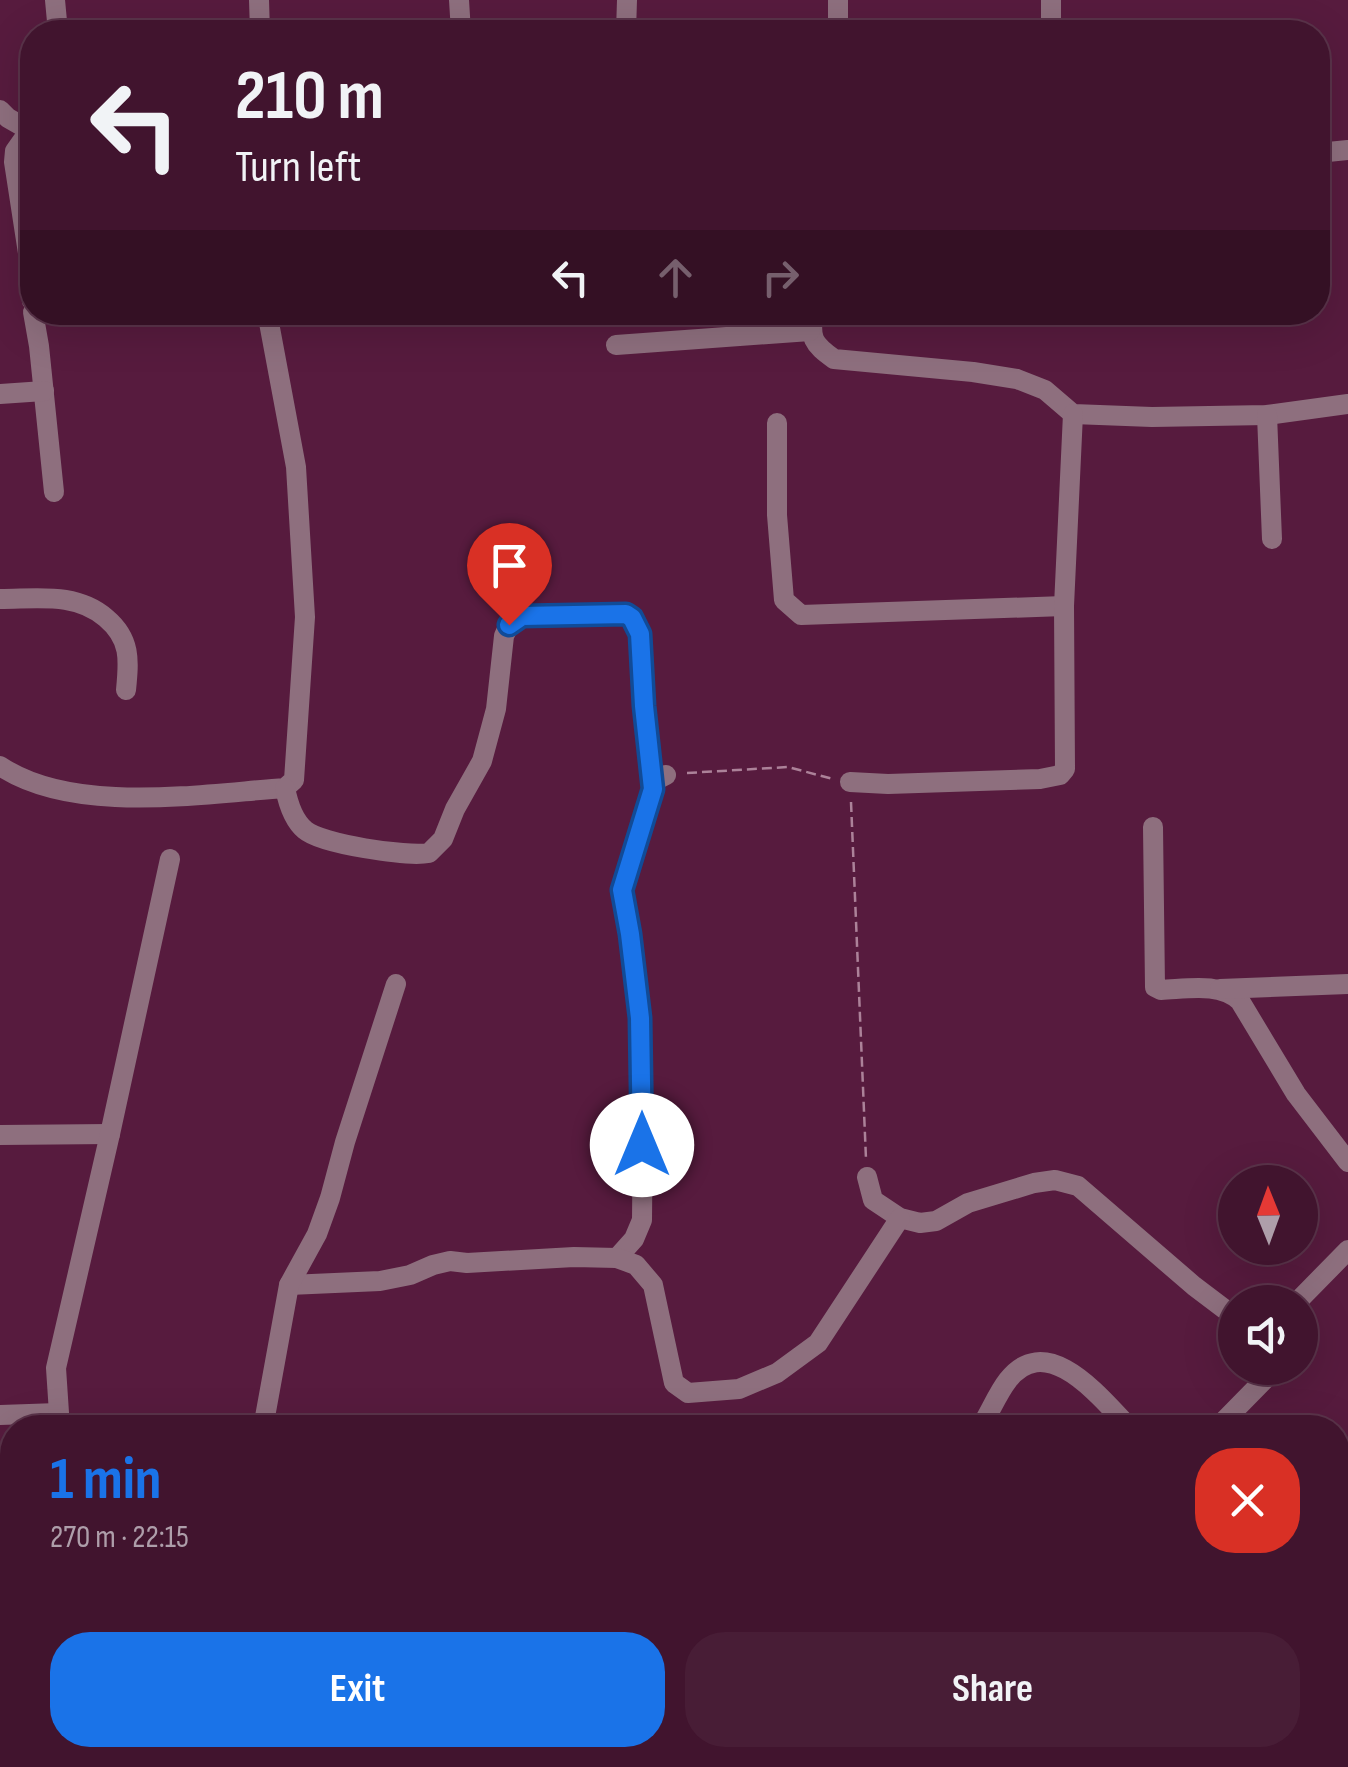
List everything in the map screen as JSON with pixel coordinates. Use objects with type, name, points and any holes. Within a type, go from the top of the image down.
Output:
[{"type":"street","points":[[20,144],[14,162],[20,211]]},
{"type":"street","points":[[35,325],[54,492]]},
{"type":"street","points":[[0,766],[44,787],[140,797],[285,788],[294,780],[305,616],[296,467],[270,325]]},
{"type":"street","points":[[616,346],[788,325]]},
{"type":"street","points":[[813,325],[818,348],[834,359],[1016,380],[1045,390],[1073,414],[1267,415],[1348,404]]},
{"type":"street","points":[[0,394],[44,392]]},
{"type":"street","points":[[850,782],[1021,780],[1051,778],[1065,769],[1064,606],[1073,414]]},
{"type":"street","points":[[1267,415],[1272,539]]},
{"type":"street","points":[[777,423],[784,600],[802,615],[1064,606]]},
{"type":"street","points":[[0,600],[68,599],[93,607],[119,628],[126,647],[126,690]]},
{"type":"street","points":[[285,788],[288,806],[301,828],[318,838],[405,853],[429,853],[443,838],[482,760],[496,709],[504,636],[509,625],[522,616],[626,614],[632,618],[640,634],[644,706],[659,782],[622,890],[640,1018],[642,1220],[634,1238],[617,1258]]},
{"type":"street","points":[[1154,828],[1154,987],[1161,990],[1348,984]]},
{"type":"street","points":[[59,1415],[56,1368],[170,859]]},
{"type":"street","points":[[265,1415],[290,1285],[317,1234],[330,1198],[396,984]]},
{"type":"street","points":[[1220,989],[1240,1000],[1296,1094],[1348,1162]]},
{"type":"street","points":[[0,1135],[110,1134]]},
{"type":"street","points":[[867,1177],[873,1200],[900,1218],[920,1223],[936,1221],[991,1194],[1034,1183],[1055,1180],[1078,1186],[1218,1305]]},
{"type":"street","points":[[290,1285],[380,1281],[450,1262],[617,1258],[636,1265],[653,1285],[674,1383],[688,1393],[740,1389],[777,1373],[818,1342],[900,1218]]},
{"type":"street","points":[[1313,1285],[1348,1250]]},
{"type":"street","points":[[988,1415],[1008,1380],[1022,1367],[1042,1362],[1076,1374],[1117,1415]]},
{"type":"street","points":[[1230,1415],[1259,1385]]},
{"type":"path","points":[[659,782],[788,768],[850,782],[867,1177]]},
{"type":"route","points":[[509,625],[522,616],[626,614],[640,634],[653,789],[622,890],[640,1018],[642,1145]]}]
